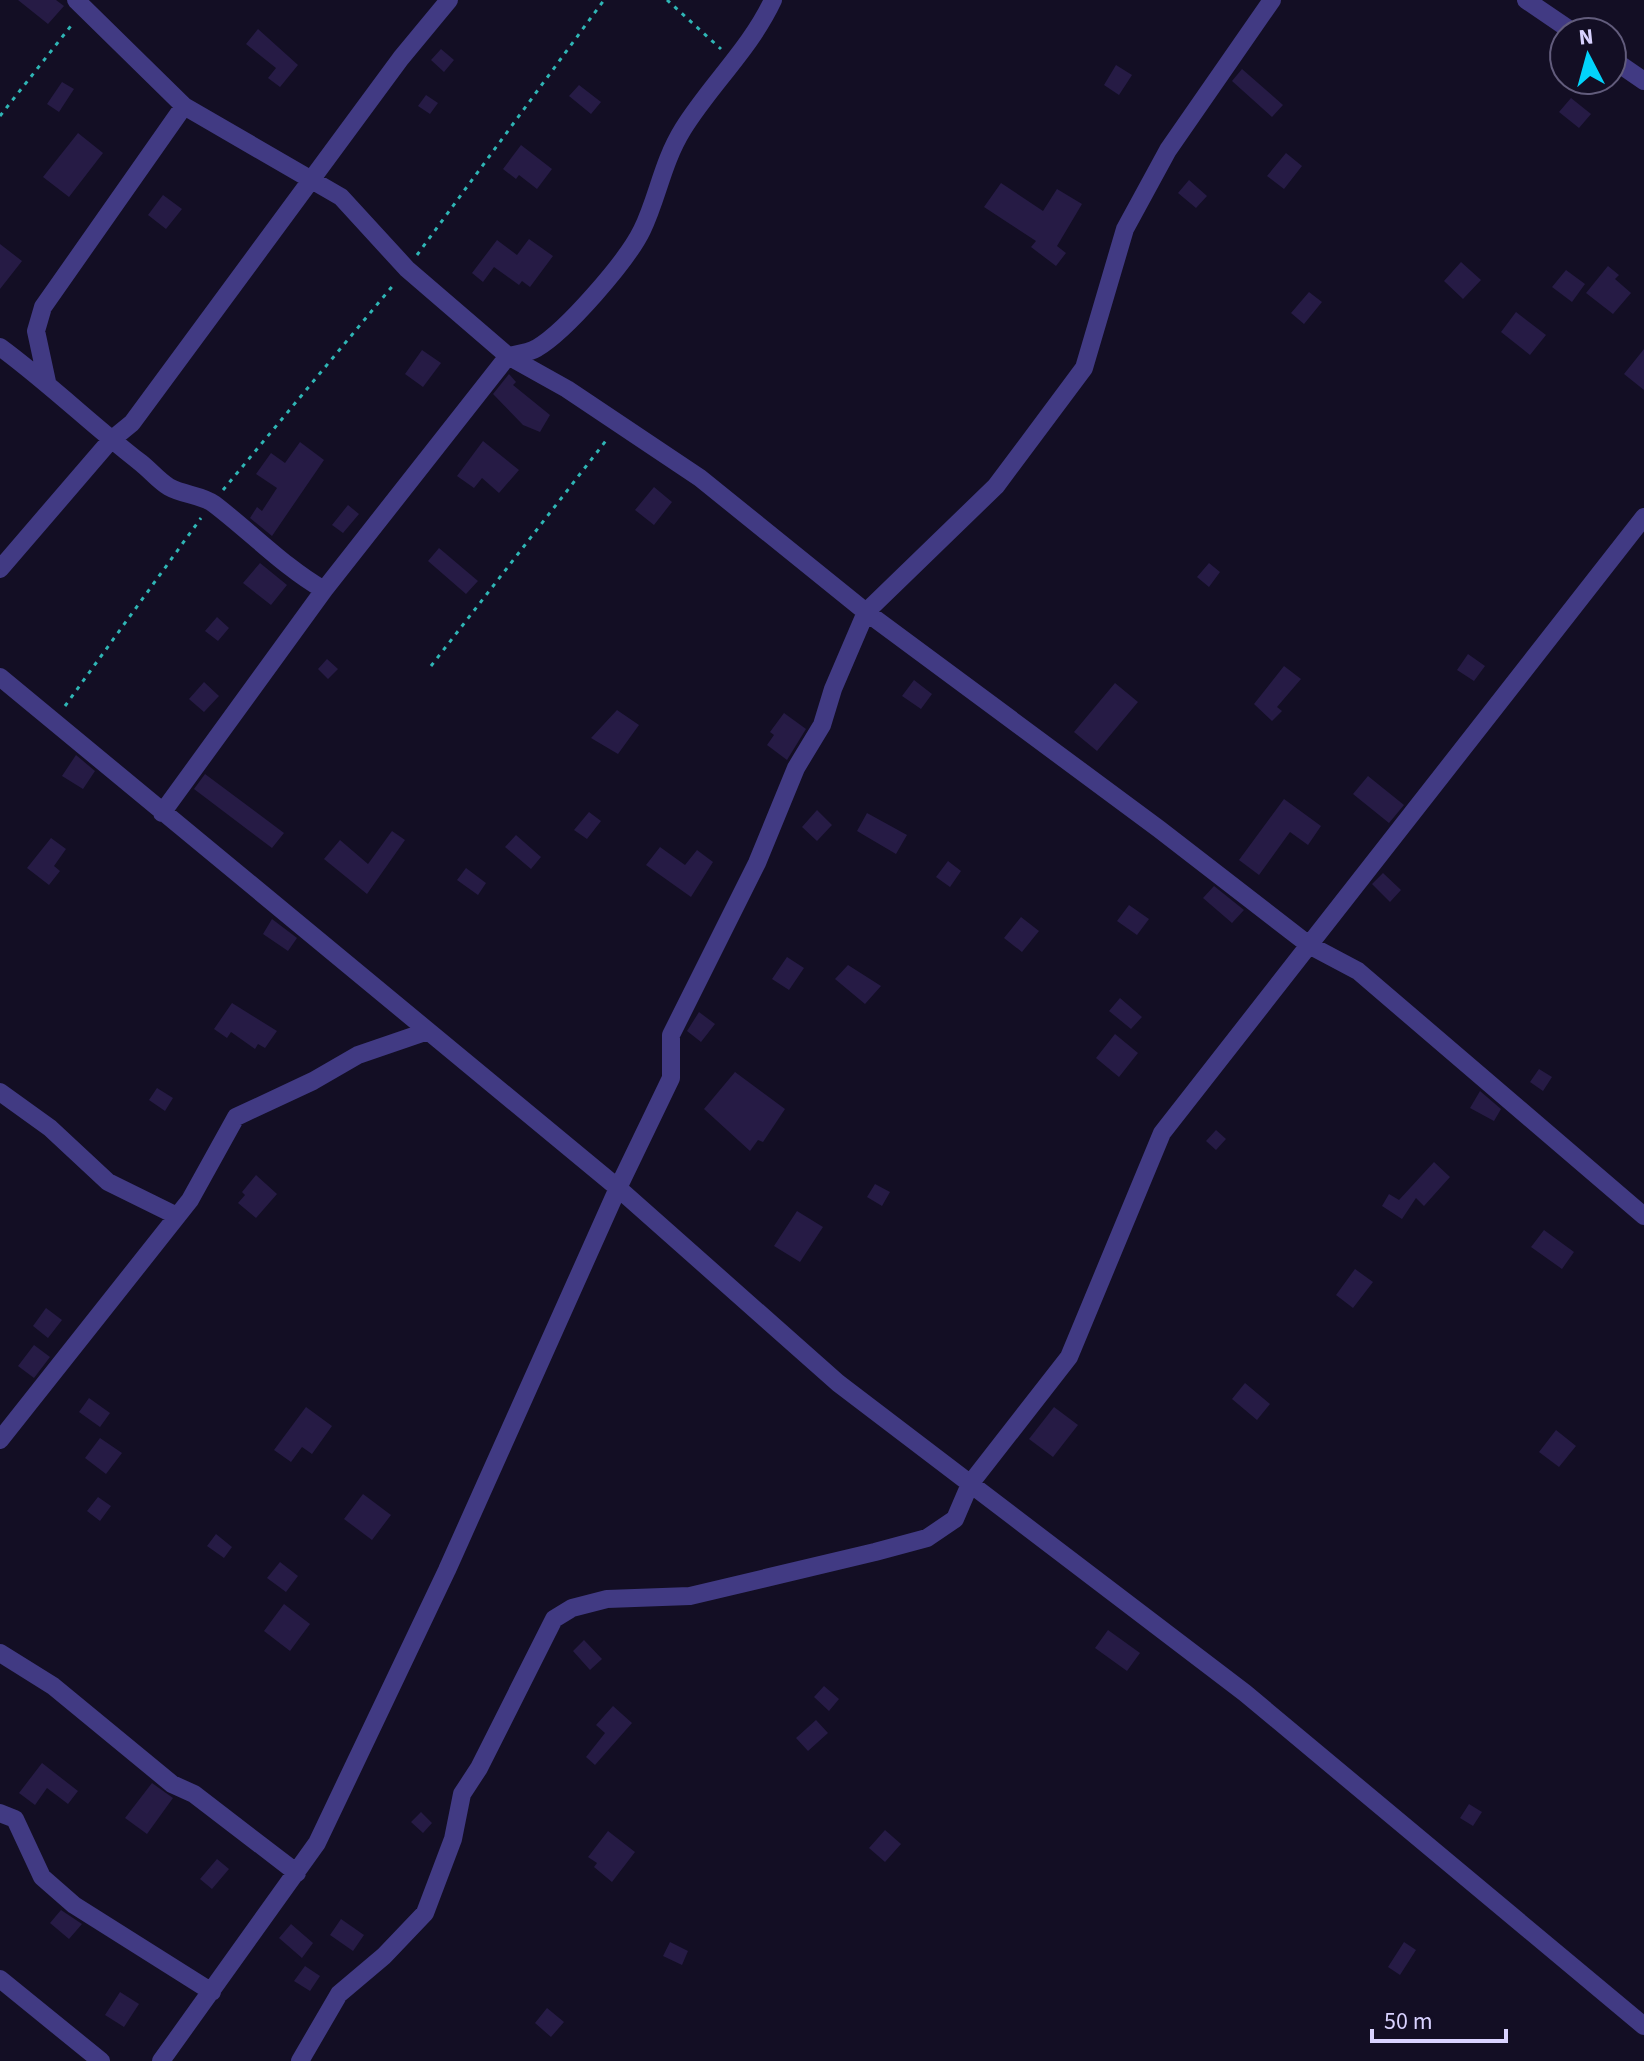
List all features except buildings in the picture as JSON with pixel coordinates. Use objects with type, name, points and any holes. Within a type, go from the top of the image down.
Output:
[{"type":"street","points":[[0,569],[110,441],[132,423],[310,180],[449,0]]},
{"type":"street","points":[[162,813],[324,590],[508,356],[534,350],[552,338],[616,269],[642,231],[659,177],[674,143],[693,113],[736,62],[773,0]]},
{"type":"street","points":[[1526,0],[1550,16]]},
{"type":"street","points":[[161,2061],[317,1843],[447,1570],[618,1188],[671,1078],[671,1035],[757,863],[796,768],[822,725],[833,689],[866,612],[996,486],[1084,368],[1125,229],[1168,150],[1264,3]]},
{"type":"street","points":[[81,4],[184,106],[341,197],[407,269],[508,356],[567,389],[700,478],[866,612],[1159,829],[1309,945],[1358,971],[1644,1216]]},
{"type":"street","points":[[47,382],[36,331],[43,307],[184,106]]},
{"type":"street","points":[[0,347],[47,382],[110,441],[170,487],[212,502],[239,528],[274,551],[296,574],[324,590]]},
{"type":"street","points":[[300,2061],[339,1994],[384,1956],[425,1913],[453,1839],[462,1794],[479,1768],[554,1619],[572,1608],[607,1599],[690,1596],[927,1538],[955,1519],[970,1484],[1069,1357],[1162,1133],[1644,517]]},
{"type":"street","points":[[0,677],[618,1188],[838,1383],[1245,1693],[1644,2026]]},
{"type":"street","points":[[0,1440],[177,1216],[236,1117],[313,1081],[358,1055],[428,1031]]},
{"type":"street","points":[[0,1092],[50,1128],[108,1182],[177,1216]]},
{"type":"street","points":[[0,1653],[53,1686],[172,1784],[194,1794],[297,1873]]},
{"type":"street","points":[[0,1813],[15,1819],[42,1877],[74,1905],[212,1992]]},
{"type":"street","points":[[0,1979],[101,2061]]},
{"type":"path","points":[[53,722],[212,502],[407,269],[604,0]]},
{"type":"path","points":[[667,0],[736,62]]},
{"type":"path","points":[[0,116],[81,4]]},
{"type":"path","points":[[431,666],[617,425]]}]
